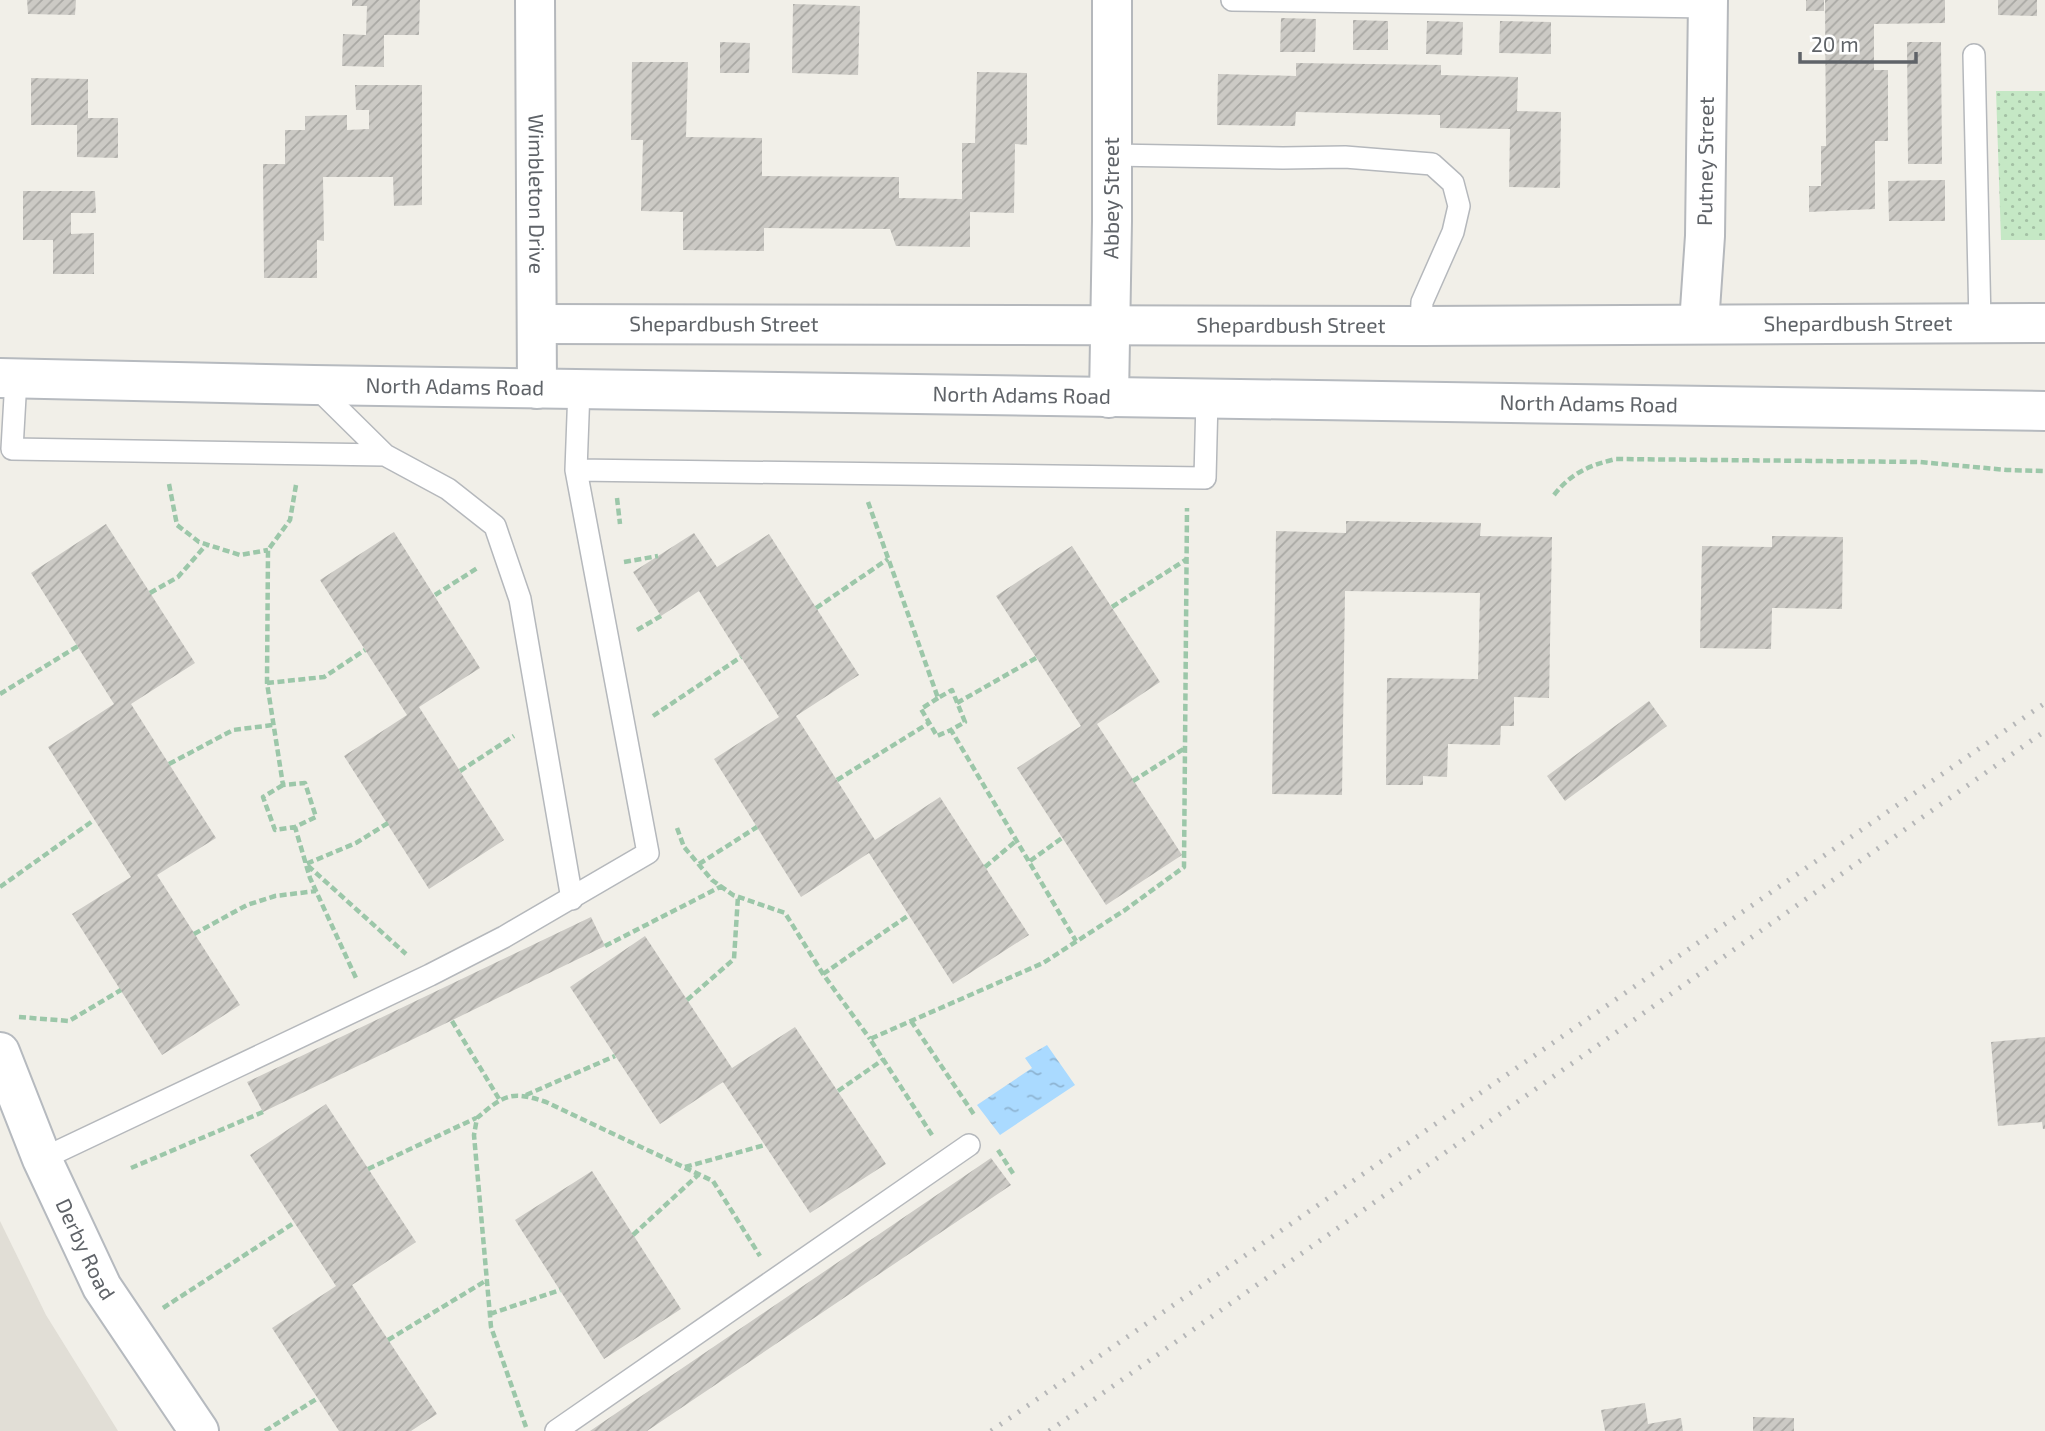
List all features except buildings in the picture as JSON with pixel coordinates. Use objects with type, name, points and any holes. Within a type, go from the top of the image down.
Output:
[{"type":"street","name":"Wimbleton Drive","points":[[535,0],[537,388]]},
{"type":"street","name":"Abbey Street","points":[[1109,398],[1112,0]]},
{"type":"street","name":"Putney Street","points":[[1699,324],[1705,236],[1708,4]]},
{"type":"street","name":"Shepardbush Street","points":[[537,324],[1421,326],[2045,323]]},
{"type":"street","name":"North Adams Road","points":[[8,378],[1109,398],[2045,411]]},
{"type":"street","name":"Derby Road","points":[[0,1052],[42,1159],[102,1287],[200,1431]]},
{"type":"lane","points":[[1232,0],[1708,4]]},
{"type":"lane","points":[[1974,55],[1980,323]]},
{"type":"lane","points":[[1112,155],[1345,157],[1432,164],[1453,183],[1459,206],[1453,232],[1422,302],[1421,326]]},
{"type":"lane","points":[[8,378],[12,449],[385,455]]},
{"type":"lane","points":[[314,385],[385,455],[448,489],[495,526],[520,599],[572,899]]},
{"type":"lane","points":[[42,1159],[430,975],[572,899],[648,853],[576,470],[579,389]]},
{"type":"lane","points":[[576,470],[1205,478],[1207,399]]},
{"type":"lane","points":[[556,1431],[969,1145]]},
{"type":"path","points":[[1554,495],[1581,470],[1616,459],[1920,463],[2045,471]]},
{"type":"path","points":[[169,484],[177,525],[200,542],[240,555],[268,550]]},
{"type":"path","points":[[283,785],[267,683],[268,550],[290,520],[296,485]]},
{"type":"path","points":[[617,490],[620,531]]},
{"type":"path","points":[[865,494],[938,698]]},
{"type":"path","points":[[870,1039],[1043,963],[1125,910],[1184,867],[1187,500]]},
{"type":"path","points":[[150,593],[178,577],[206,545]]},
{"type":"path","points":[[473,556],[486,576]]},
{"type":"path","points":[[625,575],[623,560],[658,556]]},
{"type":"path","points":[[816,608],[888,559]]},
{"type":"path","points":[[1112,607],[1187,559]]},
{"type":"path","points":[[435,595],[480,567]]},
{"type":"path","points":[[635,620],[637,631],[661,616]]},
{"type":"path","points":[[0,694],[78,646]]},
{"type":"path","points":[[267,683],[324,677],[365,650]]},
{"type":"path","points":[[653,716],[741,657]]},
{"type":"path","points":[[957,703],[1036,658]]},
{"type":"path","points":[[952,690],[965,722],[937,736],[922,709],[938,698],[952,690]]},
{"type":"path","points":[[652,708],[655,727]]},
{"type":"path","points":[[837,780],[929,723]]},
{"type":"path","points":[[169,764],[233,730],[273,725]]},
{"type":"path","points":[[460,771],[523,730]]},
{"type":"path","points":[[951,730],[1076,941]]},
{"type":"path","points":[[1133,781],[1185,748]]},
{"type":"path","points":[[305,783],[316,817],[295,827],[275,830],[263,797],[283,785],[305,783]]},
{"type":"path","points":[[0,887],[94,820]]},
{"type":"path","points":[[674,822],[684,846],[712,880],[738,897],[785,913],[823,974],[884,1059],[949,1159]]},
{"type":"path","points":[[306,864],[356,844],[387,823]]},
{"type":"path","points":[[295,827],[316,891],[368,1004]]},
{"type":"path","points":[[699,864],[757,827]]},
{"type":"path","points":[[1030,861],[1062,838]]},
{"type":"path","points":[[985,866],[1017,840]]},
{"type":"path","points":[[306,864],[430,975]]},
{"type":"path","points":[[605,946],[722,886]]},
{"type":"path","points":[[194,934],[247,905],[275,896],[316,891]]},
{"type":"path","points":[[687,1000],[734,959],[738,897]]},
{"type":"path","points":[[823,974],[909,915]]},
{"type":"path","points":[[29,1017],[69,1021],[121,989]]},
{"type":"path","points":[[452,1021],[499,1099]]},
{"type":"path","points":[[911,1021],[978,1120]]},
{"type":"path","points":[[368,1169],[477,1118],[499,1099],[525,1095],[615,1056]]},
{"type":"path","points":[[838,1091],[884,1059]]},
{"type":"path","points":[[525,1095],[546,1102],[713,1181],[765,1264]]},
{"type":"path","points":[[131,1168],[263,1112]]},
{"type":"path","points":[[477,1118],[474,1135],[491,1327],[527,1428]]},
{"type":"path","points":[[992,1142],[1014,1175]]},
{"type":"path","points":[[684,1168],[765,1145]]},
{"type":"path","points":[[633,1235],[699,1174]]},
{"type":"path","points":[[131,1330],[294,1223]]},
{"type":"path","points":[[388,1340],[487,1280]]},
{"type":"path","points":[[490,1314],[560,1290]]},
{"type":"path","points":[[265,1431],[318,1398]]},
{"type":"shaded area","points":[[0,1221],[46,1315],[118,1431],[0,1431]]},
{"type":"green space","points":[[1996,91],[2045,91],[2045,240],[2001,240]]},
{"type":"water","points":[[1047,1045],[1075,1085],[1000,1135],[977,1105],[1032,1068],[1025,1058]]},
{"type":"railway","points":[[991,1431],[2045,703]]},
{"type":"railway","points":[[1049,1431],[2045,731]]}]
